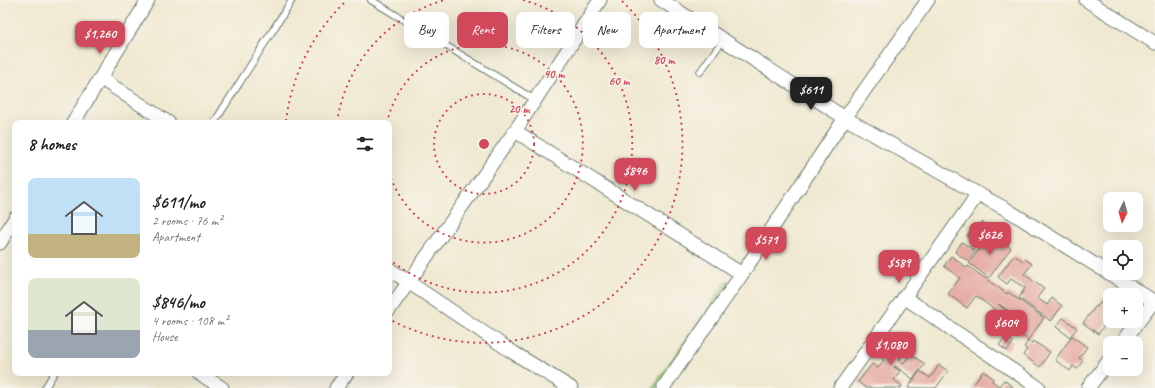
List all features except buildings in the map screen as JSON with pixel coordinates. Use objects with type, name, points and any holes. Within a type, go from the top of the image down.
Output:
[{"type":"street","points":[[75,120],[148,0]]},
{"type":"street","points":[[392,305],[515,131],[600,0]]},
{"type":"street","points":[[661,0],[845,118],[1012,213],[1155,302],[1128,336]]},
{"type":"street","points":[[663,388],[742,274],[845,118],[928,0]]},
{"type":"street","points":[[1086,0],[1155,43]]},
{"type":"street","points":[[100,78],[164,120]]},
{"type":"street","points":[[515,131],[742,274]]},
{"type":"street","points":[[840,388],[978,194]]},
{"type":"street","points":[[0,243],[12,223]]},
{"type":"street","points":[[392,271],[514,353],[571,388]]},
{"type":"street","points":[[904,297],[1039,388]]},
{"type":"street","points":[[1088,388],[1103,368]]},
{"type":"street","points":[[204,376],[222,388]]},
{"type":"street","points":[[336,388],[344,376]]},
{"type":"lane","points":[[216,120],[292,0]]},
{"type":"lane","points":[[372,0],[535,100]]},
{"type":"lane","points":[[700,72],[723,40]]},
{"type":"lane","points":[[45,388],[52,376]]},
{"type":"green space","points":[[727,281],[730,283],[656,388],[652,388]]}]
